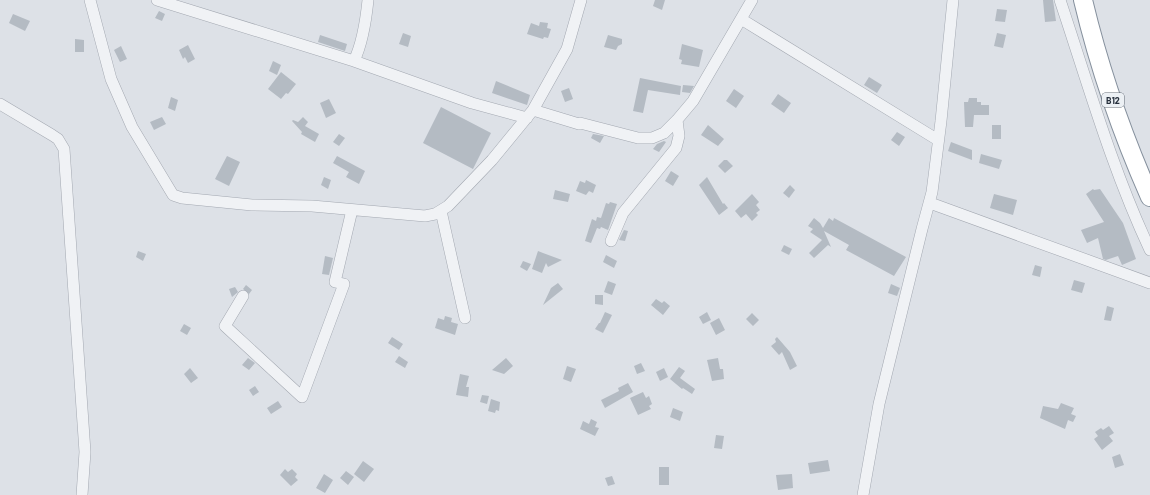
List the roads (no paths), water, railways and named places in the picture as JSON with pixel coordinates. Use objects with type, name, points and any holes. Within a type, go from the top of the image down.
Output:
[{"type":"highway","name":"B12","points":[[1083,0],[1094,44],[1120,124],[1150,197]]},
{"type":"street","points":[[90,0],[111,79],[132,127],[173,195],[182,198],[252,205],[312,206],[426,216],[441,211],[482,171],[530,114],[567,49],[581,0]]},
{"type":"street","points":[[157,0],[354,61],[472,103],[580,123],[621,132],[620,134],[647,139],[664,132],[677,120],[693,101],[752,0]]},
{"type":"street","points":[[354,61],[359,52],[368,0]]},
{"type":"street","points":[[863,495],[879,404],[922,229],[930,203],[953,0]]},
{"type":"street","points":[[1060,0],[1078,51],[1102,131],[1120,180],[1150,250]]},
{"type":"street","points":[[741,19],[938,140]]},
{"type":"street","points":[[1078,51],[1094,44]]},
{"type":"street","points":[[0,104],[58,139],[66,156],[85,452],[82,495]]},
{"type":"street","points":[[611,241],[623,213],[676,148],[679,136],[677,120]]},
{"type":"street","points":[[930,203],[1150,283]]},
{"type":"street","points":[[243,296],[225,326],[302,397],[344,284],[335,282],[352,210]]},
{"type":"street","points":[[441,211],[465,318]]}]
